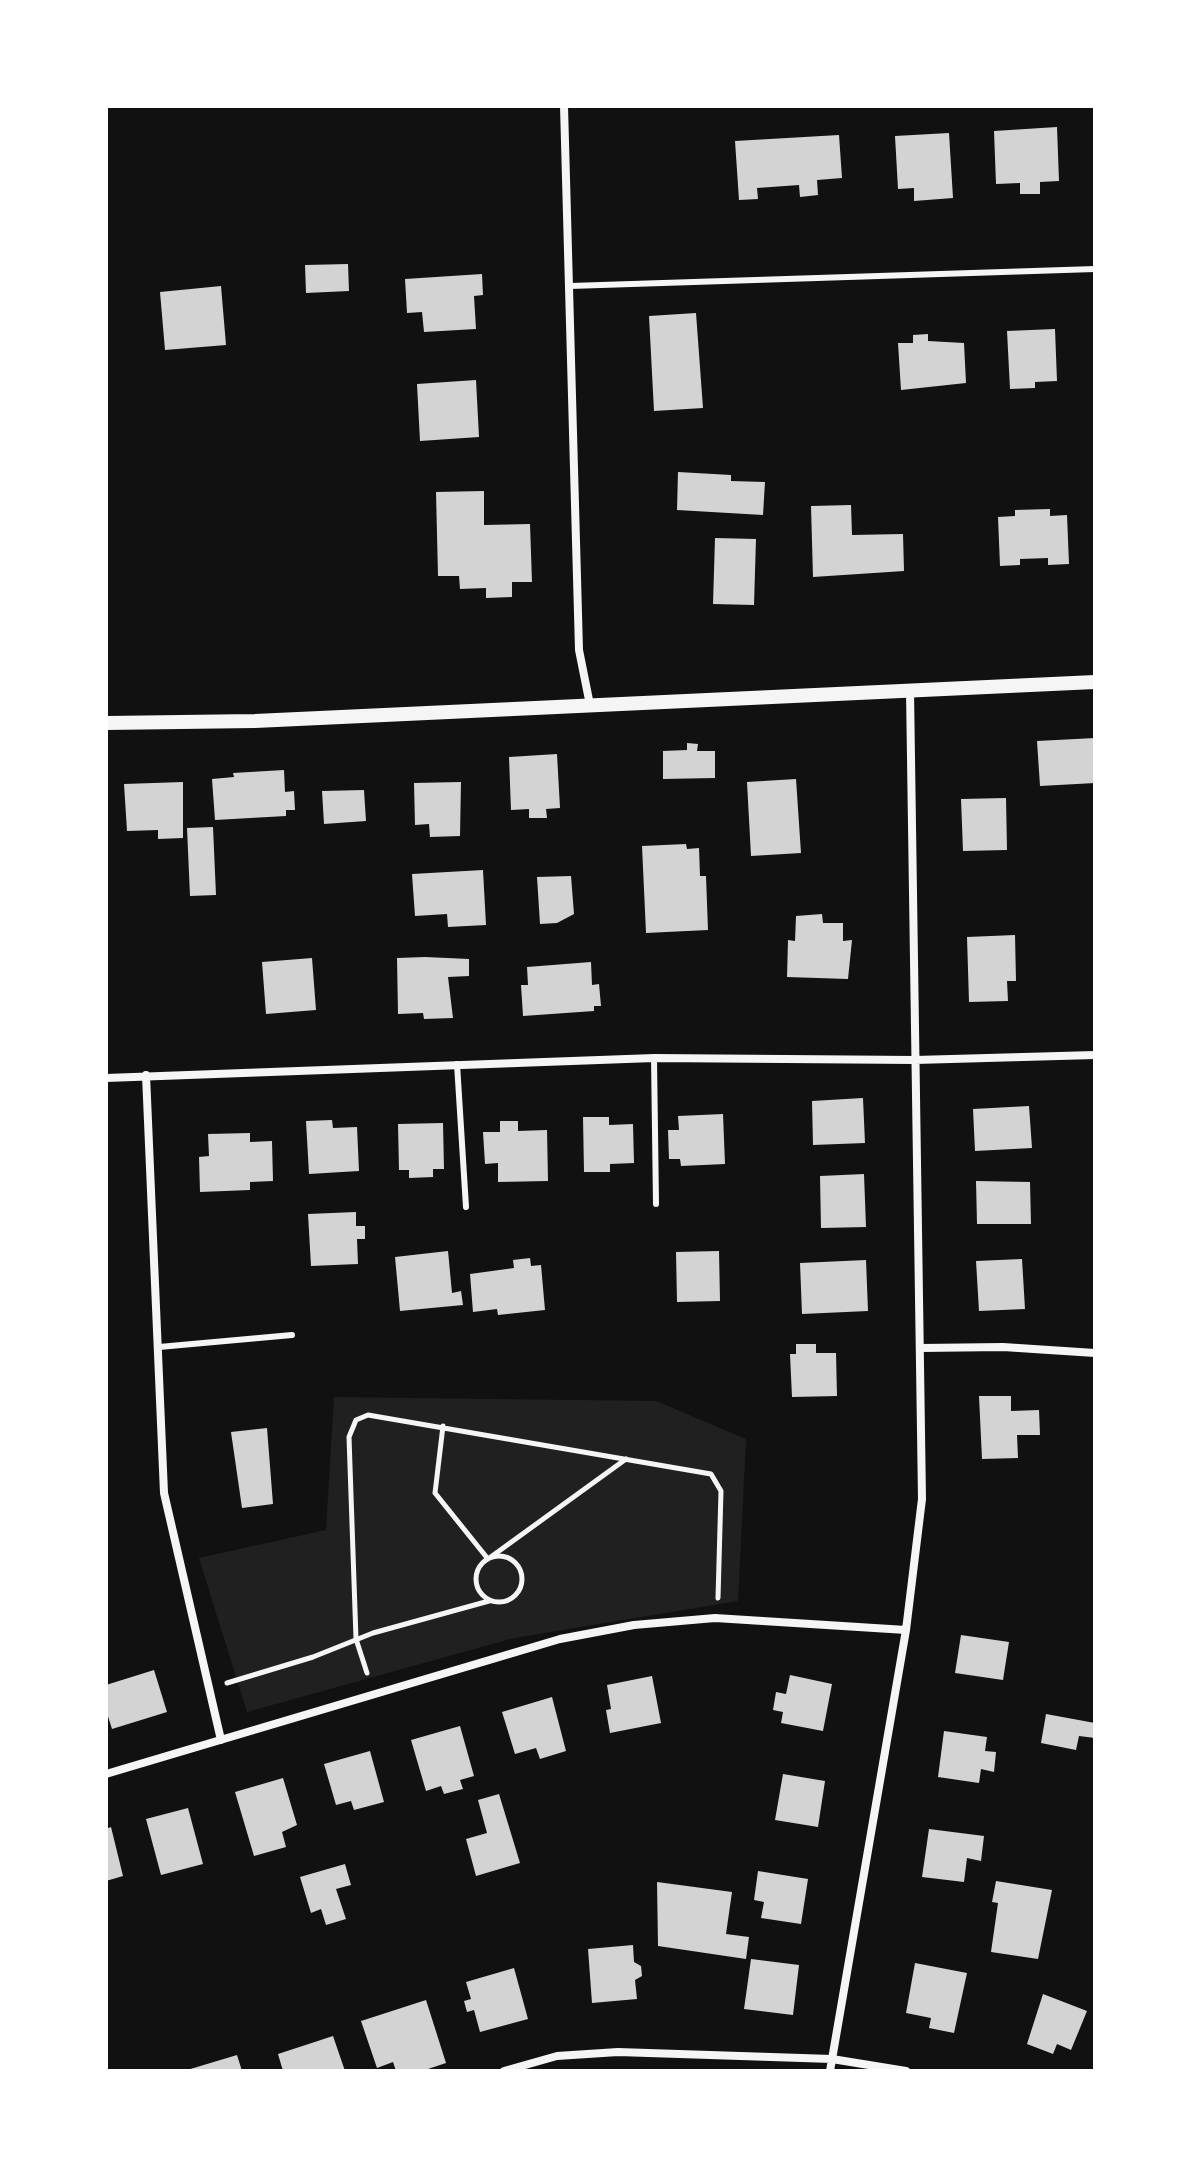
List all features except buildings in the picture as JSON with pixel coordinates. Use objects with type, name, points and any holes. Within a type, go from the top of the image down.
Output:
[{"type":"street","points":[[564,106],[579,650],[590,705]]},
{"type":"street","points":[[106,723],[255,721],[1095,682]]},
{"type":"street","points":[[830,2071],[906,1630],[922,1499],[910,691]]},
{"type":"street","points":[[106,1078],[654,1058],[915,1060],[1095,1055]]},
{"type":"street","points":[[146,1075],[164,1493],[221,1740]]},
{"type":"street","points":[[921,1348],[1003,1347],[1095,1353]]},
{"type":"street","points":[[106,1774],[560,1639],[634,1625],[715,1618],[906,1630]]},
{"type":"street","points":[[504,2071],[557,2056],[618,2052],[832,2059],[906,2071]]},
{"type":"lane","points":[[570,286],[1095,269]]},
{"type":"lane","points":[[654,1058],[656,1204]]},
{"type":"lane","points":[[457,1064],[466,1207]]},
{"type":"lane","points":[[159,1347],[292,1335]]},
{"type":"path","points":[[374,1695],[356,1639],[350,1431],[356,1420],[368,1415],[706,1473],[718,1481],[721,1491],[718,1599]]},
{"type":"path","points":[[234,1681],[313,1657],[356,1639],[489,1601],[511,1599],[522,1579],[511,1560],[488,1559],[435,1493],[443,1426]]},
{"type":"path","points":[[489,1601],[476,1583],[478,1569],[627,1459]]},
{"type":"shaded area","points":[[334,1397],[656,1401],[746,1439],[738,1601],[514,1638],[247,1712],[199,1558],[326,1530]]}]
